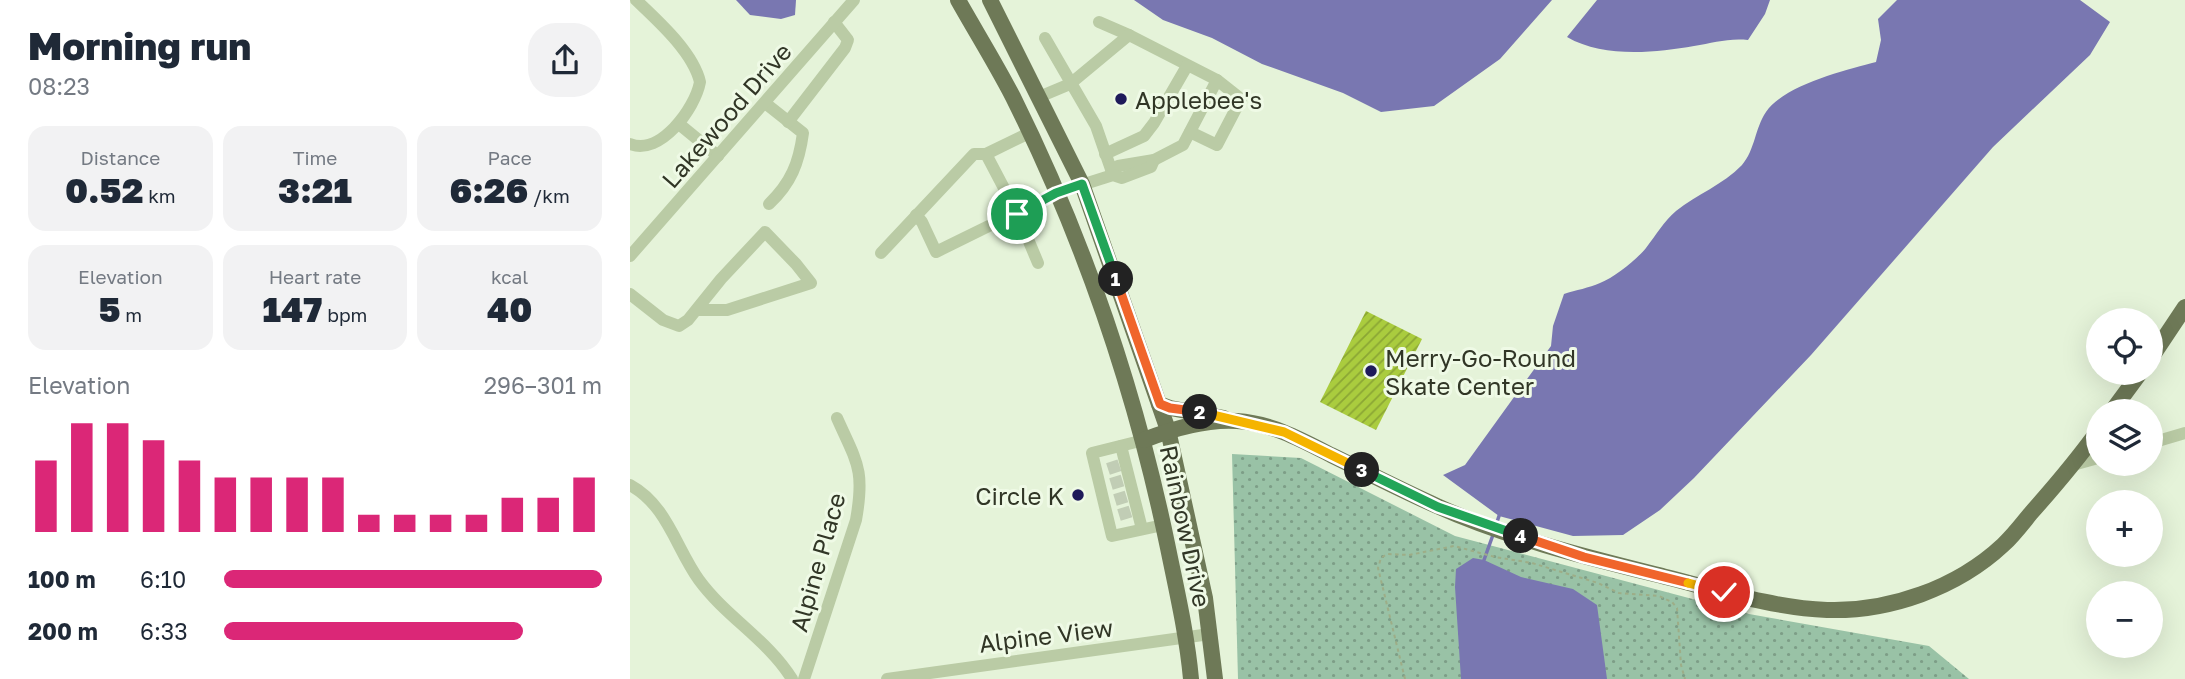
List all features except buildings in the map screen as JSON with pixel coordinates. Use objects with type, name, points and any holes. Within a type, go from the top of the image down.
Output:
[{"type":"main road","name":"Rainbow Drive","points":[[958,0],[1013,97],[1098,296],[1143,440],[1187,638],[1191,679]]},
{"type":"main road","name":"Rainbow Drive","points":[[990,0],[1082,184],[1160,404],[1205,598],[1215,679]]},
{"type":"main road","points":[[2163,340],[2185,307]]},
{"type":"main road","points":[[1160,404],[1284,432],[1438,507],[1584,557],[1772,603],[1828,610],[1879,607],[1929,592],[1954,579],[2003,546],[2086,447]]},
{"type":"main road","points":[[1143,440],[1168,430],[1233,420]]},
{"type":"street","points":[[630,144],[646,147],[679,124],[699,89],[698,75],[691,60],[636,0]]},
{"type":"street","name":"Lakewood Drive","points":[[630,257],[854,0]]},
{"type":"street","points":[[788,122],[845,48],[848,40],[834,22]]},
{"type":"street","points":[[1099,22],[1217,80],[1241,99],[1217,145],[1190,132]]},
{"type":"street","points":[[1039,97],[1070,84],[1129,35]]},
{"type":"street","points":[[1045,38],[1096,126],[1113,175]]},
{"type":"street","points":[[1105,154],[1144,136],[1187,66]]},
{"type":"street","points":[[916,215],[936,252],[1056,193],[1113,175],[1122,178],[1151,167],[1154,160],[1183,145],[1217,80]]},
{"type":"street","points":[[765,103],[803,133],[800,156],[785,189],[769,204]]},
{"type":"street","points":[[679,124],[718,156]]},
{"type":"street","points":[[881,253],[974,154],[986,154],[1029,133]]},
{"type":"street","points":[[986,154],[1017,214],[1038,263]]},
{"type":"street","points":[[630,294],[663,320],[679,326],[765,232],[811,283],[727,310],[696,310]]},
{"type":"street","name":"Alpine Place","points":[[804,679],[856,520],[861,492],[856,457],[836,418]]},
{"type":"street","points":[[2163,439],[2185,433]]},
{"type":"street","points":[[1142,529],[1135,511],[1120,499],[1113,468],[1091,453],[1143,440]]},
{"type":"street","points":[[1121,446],[1113,468],[1120,499],[1113,517],[1112,536],[1163,525]]},
{"type":"street","points":[[2073,466],[2086,462]]},
{"type":"street","points":[[630,485],[657,507],[682,554],[710,595],[778,658],[792,679]]},
{"type":"street","name":"Alpine View","points":[[887,679],[1210,634]]},
{"type":"path","points":[[1405,679],[1378,568],[1381,558],[1387,554],[1409,555],[1454,546],[1532,563],[1598,583],[1619,593],[1659,596],[1672,602],[1677,608],[1681,665],[1685,679]]},
{"type":"green space","points":[[1232,454],[1301,458],[1455,536],[1749,614],[1929,646],[1969,679],[1238,679]]},
{"type":"shaded area","points":[[736,0],[796,0],[795,15],[781,19],[750,15]]},
{"type":"shaded area","points":[[1134,0],[1552,0],[1500,59],[1434,106],[1381,112],[1343,93],[1262,64],[1212,38],[1163,20]]},
{"type":"shaded area","points":[[1597,0],[1770,0],[1765,14],[1748,40],[1727,40],[1679,48],[1629,52],[1596,48],[1567,37]]},
{"type":"shaded area","points":[[1897,0],[2080,0],[2110,22],[2090,55],[1993,147],[1811,355],[1660,510],[1623,535],[1573,536],[1499,516],[1443,475],[1465,465],[1551,346],[1553,326],[1564,294],[1596,285],[1619,272],[1642,253],[1676,211],[1735,172],[1746,159],[1762,118],[1775,102],[1816,80],[1876,62],[1881,40],[1878,19]]},
{"type":"shaded area","points":[[1473,558],[1484,560],[1521,577],[1573,589],[1597,605],[1607,679],[1461,679],[1456,569]]},
{"type":"waterway","points":[[1496,525],[1499,516]]},
{"type":"waterway","points":[[1484,560],[1494,532]]},
{"type":"tunnel","points":[[1108,469],[1120,465]]},
{"type":"tunnel","points":[[1111,484],[1124,480]]},
{"type":"tunnel","points":[[1115,500],[1128,496]]},
{"type":"tunnel","points":[[1119,515],[1132,511]]},
{"type":"place","name":"Applebee's","points":[[1121,99]]},
{"type":"place","name":"Merry-Go-Round Skate Center","points":[[1371,371]]},
{"type":"place","name":"Circle K","points":[[1078,495]]},
{"type":"route","points":[[1017,214],[1056,193],[1082,184],[1160,404],[1284,432],[1462,517],[1584,557],[1724,592]]}]
